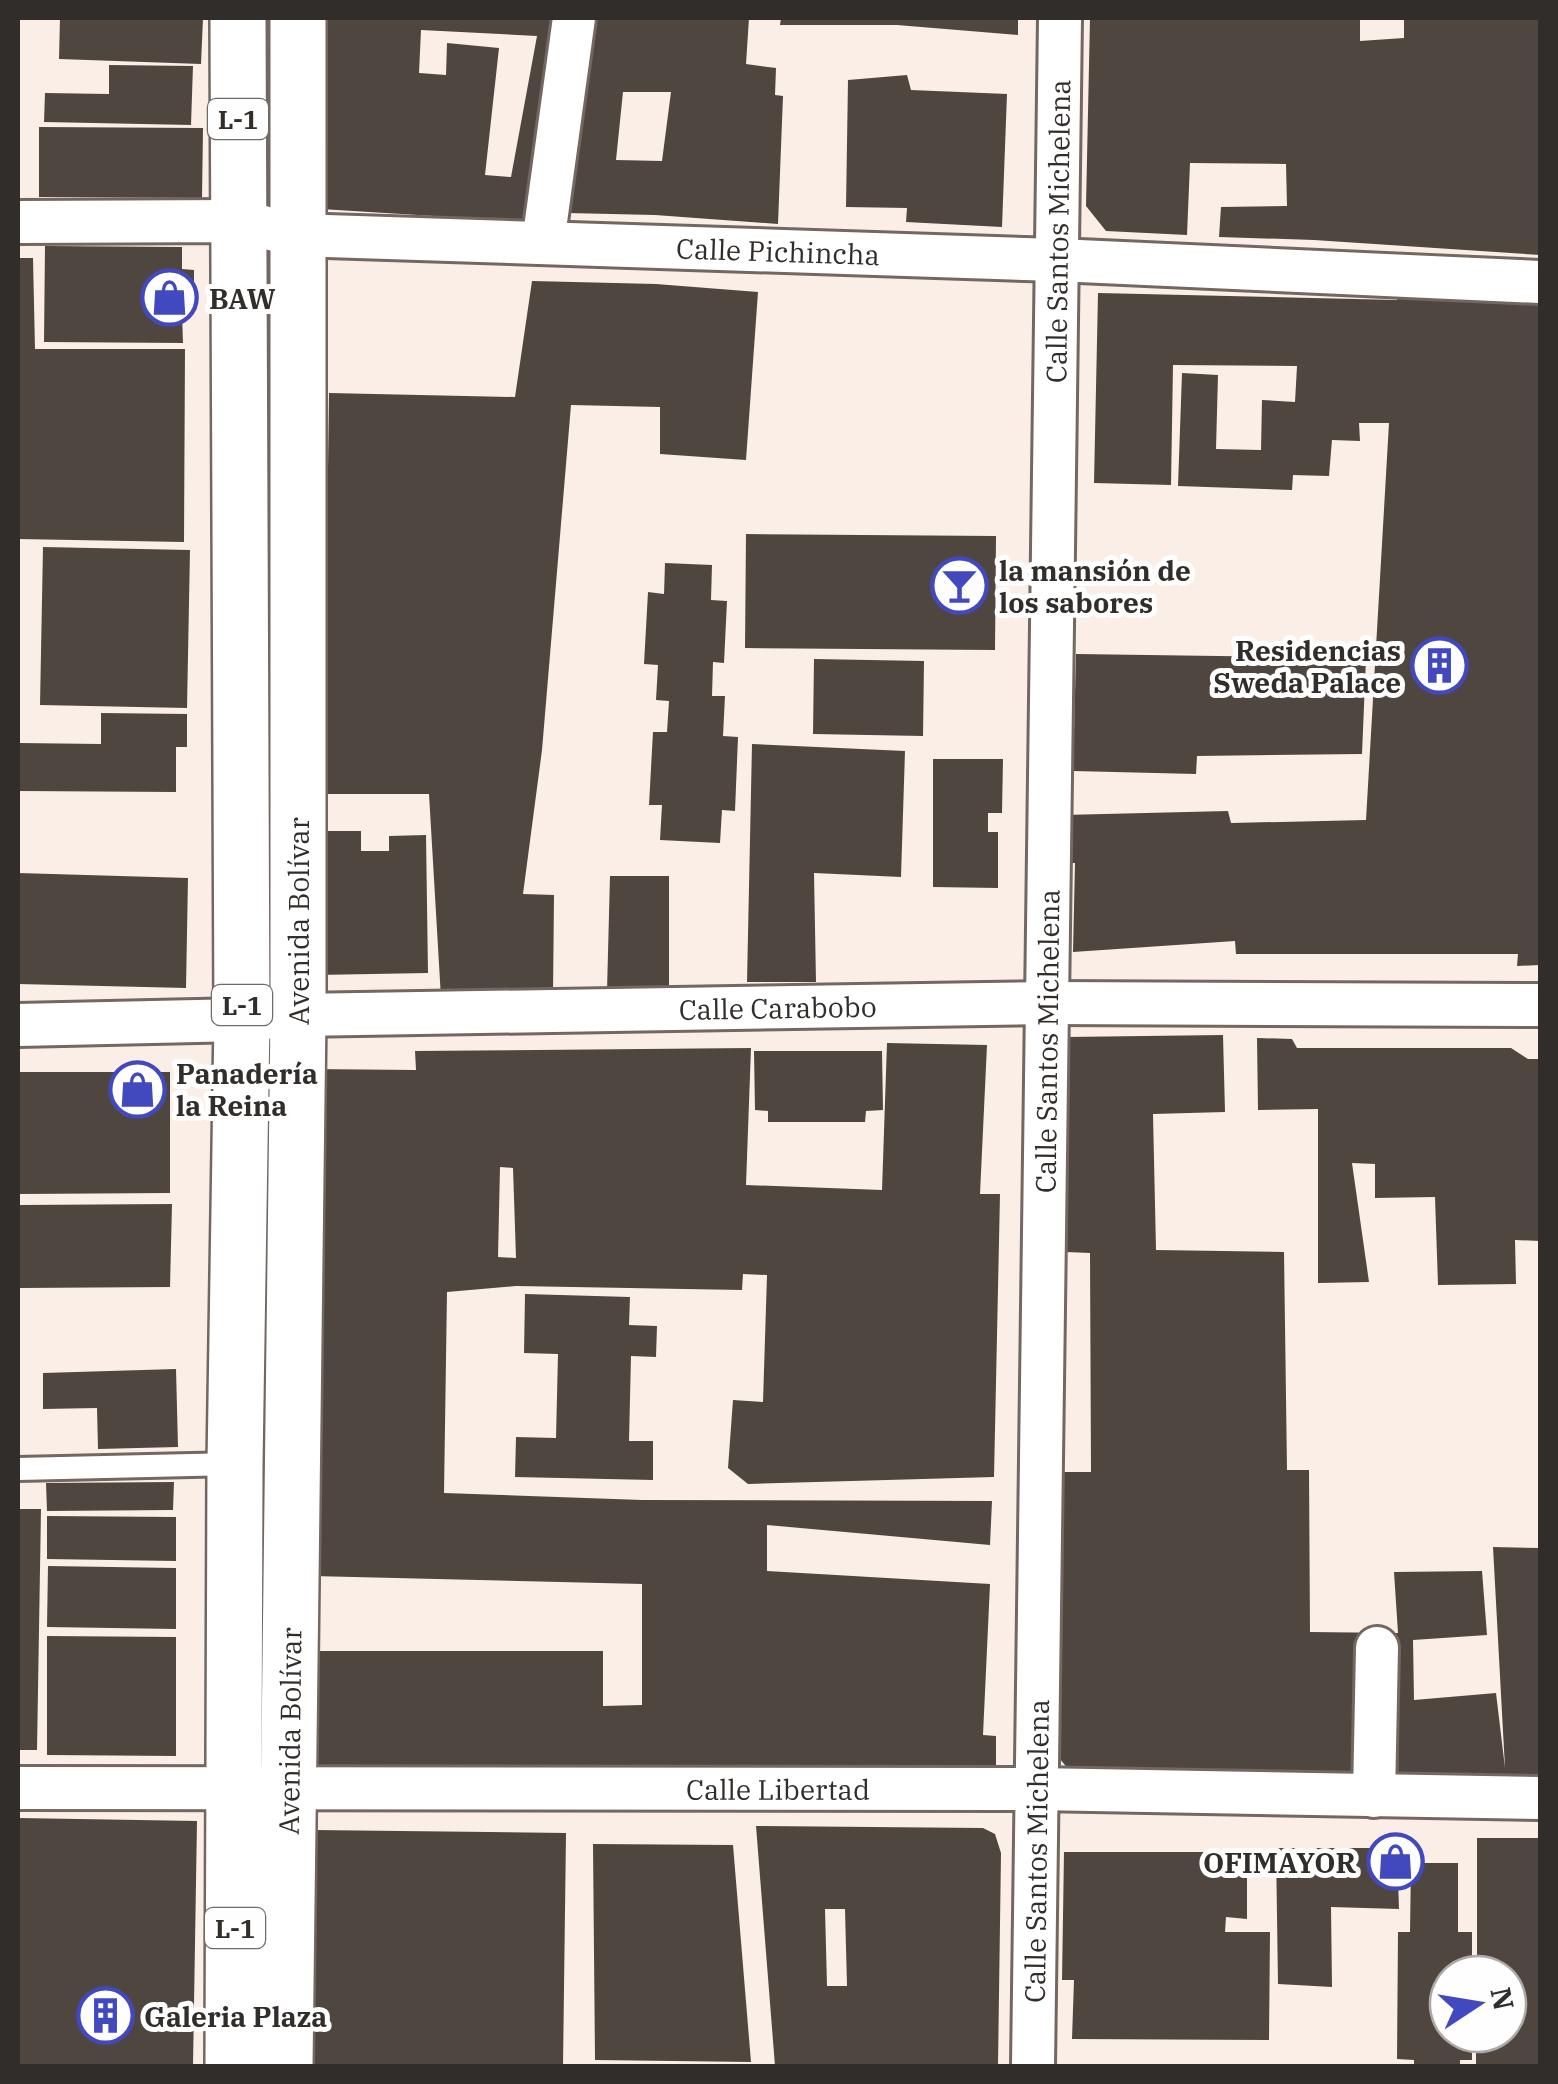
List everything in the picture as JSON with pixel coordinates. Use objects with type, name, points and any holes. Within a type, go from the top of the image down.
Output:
[{"type":"main road","name":"Avenida Bolívar","points":[[238,18],[242,1020],[235,1464],[285,2066]]},
{"type":"main road","name":"Avenida Bolívar","points":[[233,2066],[262,1790],[298,1015],[298,18]]},
{"type":"street","points":[[543,243],[574,18]]},
{"type":"street","name":"Calle Santos Michelena","points":[[1033,2066],[1060,18]]},
{"type":"street","name":"Calle Pichincha","points":[[18,222],[238,222],[296,234],[1057,260],[1540,282]]},
{"type":"street","name":"Calle Carabobo","points":[[18,1025],[298,1015],[1048,1003],[1540,1005]]},
{"type":"street","points":[[1374,1796],[1377,1648]]},
{"type":"street","name":"Calle Libertad","points":[[18,1788],[1036,1790],[1540,1798]]},
{"type":"lane","points":[[18,1469],[235,1464]]},
{"type":"building","points":[[60,18],[203,18],[201,64],[59,59]]},
{"type":"building","points":[[325,18],[559,18],[532,222],[321,209]],"holes":[[[421,30],[537,36],[511,177],[485,175],[499,48],[447,43],[446,75],[419,73]]]},
{"type":"building","points":[[593,18],[749,18],[746,64],[776,68],[775,95],[783,96],[778,224],[567,213]],"holes":[[[623,92],[671,92],[662,161],[616,160]]]},
{"type":"building","points":[[781,18],[1018,18],[1018,35],[897,25],[780,25]]},
{"type":"building","points":[[1090,18],[1360,18],[1360,41],[1404,38],[1404,18],[1540,18],[1540,255],[1219,237],[1221,207],[1287,206],[1286,164],[1190,163],[1187,235],[1106,231],[1086,206]]},
{"type":"building","points":[[109,65],[193,66],[191,125],[44,122],[45,93],[109,94]]},
{"type":"building","points":[[907,75],[911,90],[1007,94],[1002,227],[906,222],[907,208],[846,207],[848,80]]},
{"type":"building","points":[[39,127],[203,128],[202,198],[39,197]]},
{"type":"building","points":[[45,246],[182,247],[182,269],[194,270],[194,313],[182,313],[183,343],[44,342]]},
{"type":"building","points":[[18,258],[33,258],[35,349],[185,349],[184,542],[18,539]]},
{"type":"building","points":[[532,281],[656,284],[758,292],[746,460],[660,454],[660,407],[571,405],[542,750],[523,894],[554,895],[553,995],[441,998],[429,794],[320,794],[329,393],[515,397]]},
{"type":"building","points":[[1396,289],[1540,294],[1540,965],[1517,966],[1518,954],[1236,954],[1235,941],[1073,952],[1075,863],[1064,863],[1063,815],[1228,811],[1231,823],[1366,820],[1389,423],[1359,423],[1360,441],[1332,440],[1329,476],[1293,475],[1292,490],[1178,486],[1182,373],[1218,375],[1216,449],[1261,450],[1262,400],[1295,402],[1297,366],[1173,365],[1171,485],[1094,483],[1098,293],[1397,300]]},
{"type":"building","points":[[746,534],[996,536],[995,650],[745,648]]},
{"type":"building","points":[[43,547],[190,550],[187,708],[40,705]]},
{"type":"building","points":[[665,563],[712,565],[711,600],[727,601],[724,663],[713,662],[712,696],[725,696],[723,736],[738,737],[735,811],[722,810],[720,843],[660,840],[662,805],[649,805],[653,732],[667,732],[669,701],[656,700],[658,665],[644,664],[648,592],[664,594]]},
{"type":"building","points":[[1076,654],[1366,658],[1362,754],[1197,756],[1196,774],[1073,771]]},
{"type":"building","points":[[814,659],[924,661],[923,736],[813,734]]},
{"type":"building","points":[[101,713],[187,714],[187,747],[176,747],[176,792],[18,791],[18,743],[101,744]]},
{"type":"building","points":[[752,744],[905,751],[901,877],[814,873],[816,982],[747,982]]},
{"type":"building","points":[[933,759],[1003,759],[1002,813],[988,813],[988,832],[998,832],[998,888],[933,887]]},
{"type":"building","points":[[314,831],[361,831],[361,851],[389,851],[389,836],[426,835],[428,973],[316,975]]},
{"type":"building","points":[[18,873],[188,878],[186,988],[18,984]]},
{"type":"building","points":[[610,876],[669,876],[669,990],[607,991]]},
{"type":"building","points":[[1223,1035],[1225,1112],[1153,1114],[1156,1250],[1284,1252],[1287,1470],[1309,1470],[1310,1632],[1398,1633],[1394,1572],[1482,1571],[1487,1635],[1413,1640],[1414,1700],[1496,1693],[1505,1768],[1493,1547],[1540,1548],[1540,1783],[1313,1772],[1073,1775],[1060,1759],[1053,1741],[1056,1472],[1091,1472],[1090,1253],[1066,1252],[1066,1037]]},
{"type":"building","points":[[1257,1038],[1292,1039],[1297,1048],[1511,1048],[1528,1059],[1540,1059],[1540,1241],[1515,1240],[1516,1284],[1438,1285],[1435,1197],[1375,1198],[1375,1164],[1352,1163],[1369,1282],[1318,1283],[1318,1109],[1258,1110]]},
{"type":"building","points":[[887,1043],[987,1045],[980,1194],[1000,1194],[994,1477],[748,1484],[728,1468],[733,1400],[763,1402],[767,1275],[743,1274],[742,1290],[516,1286],[447,1292],[444,1493],[642,1500],[992,1501],[990,1545],[767,1525],[767,1571],[990,1584],[983,1735],[996,1736],[996,1779],[307,1767],[297,1651],[603,1651],[603,1706],[642,1705],[642,1584],[312,1576],[308,1069],[416,1070],[415,1051],[751,1048],[746,1185],[882,1190]],"holes":[[[500,1167],[513,1168],[516,1258],[498,1257]]]},
{"type":"building","points":[[754,1051],[882,1051],[883,1110],[866,1111],[865,1122],[768,1122],[768,1111],[755,1110]]},
{"type":"building","points":[[18,1072],[170,1072],[170,1193],[18,1194]]},
{"type":"building","points":[[172,1204],[170,1287],[20,1288],[20,1205]]},
{"type":"building","points":[[525,1294],[630,1297],[629,1325],[657,1326],[656,1357],[631,1356],[629,1441],[653,1441],[653,1480],[515,1477],[516,1437],[556,1438],[558,1354],[524,1353]]},
{"type":"building","points":[[176,1369],[178,1447],[98,1449],[97,1408],[43,1409],[43,1373]]},
{"type":"building","points":[[174,1482],[173,1510],[47,1511],[46,1483]]},
{"type":"building","points":[[18,1509],[41,1509],[37,1750],[18,1750]]},
{"type":"building","points":[[47,1516],[176,1517],[176,1561],[47,1559]]},
{"type":"building","points":[[48,1566],[176,1568],[176,1629],[47,1627]]},
{"type":"building","points":[[47,1636],[176,1637],[176,1756],[47,1755]]},
{"type":"building","points":[[18,1818],[197,1821],[193,2066],[18,2066]]},
{"type":"building","points":[[756,1826],[983,1828],[995,1834],[1001,1853],[998,2066],[775,2066]],"holes":[[[825,1909],[845,1909],[847,1986],[827,1986]]]},
{"type":"building","points":[[313,1830],[566,1833],[563,2066],[312,2066]]},
{"type":"building","points":[[1477,1838],[1540,1838],[1540,2066],[1476,2066],[1476,2054],[1528,2054],[1528,1954],[1477,1954]]},
{"type":"building","points":[[593,1844],[733,1845],[751,2062],[595,2060]]},
{"type":"building","points":[[1276,1848],[1397,1848],[1399,1909],[1331,1907],[1332,1987],[1278,1984]]},
{"type":"building","points":[[1064,1852],[1227,1852],[1226,1870],[1247,1870],[1247,1919],[1226,1917],[1225,1932],[1270,1932],[1269,2040],[1072,2039],[1074,1980],[1062,1980]]},
{"type":"building","points":[[1411,1863],[1458,1863],[1458,1932],[1472,1932],[1472,1954],[1428,1954],[1428,2054],[1472,2054],[1472,2060],[1460,2060],[1460,2066],[1414,2066],[1414,2060],[1397,2059],[1398,1932],[1410,1932]]},
{"type":"place","name":"BAW","points":[[170,298]]},
{"type":"place","name":"la mansión de los sabores","points":[[960,586]]},
{"type":"place","name":"Residencias Sweda Palace","points":[[1440,666]]},
{"type":"place","name":"Panadería la Reina","points":[[137,1089]]},
{"type":"place","name":"OFIMAYOR","points":[[1395,1862]]},
{"type":"place","name":"Galeria Plaza","points":[[105,2016]]}]
